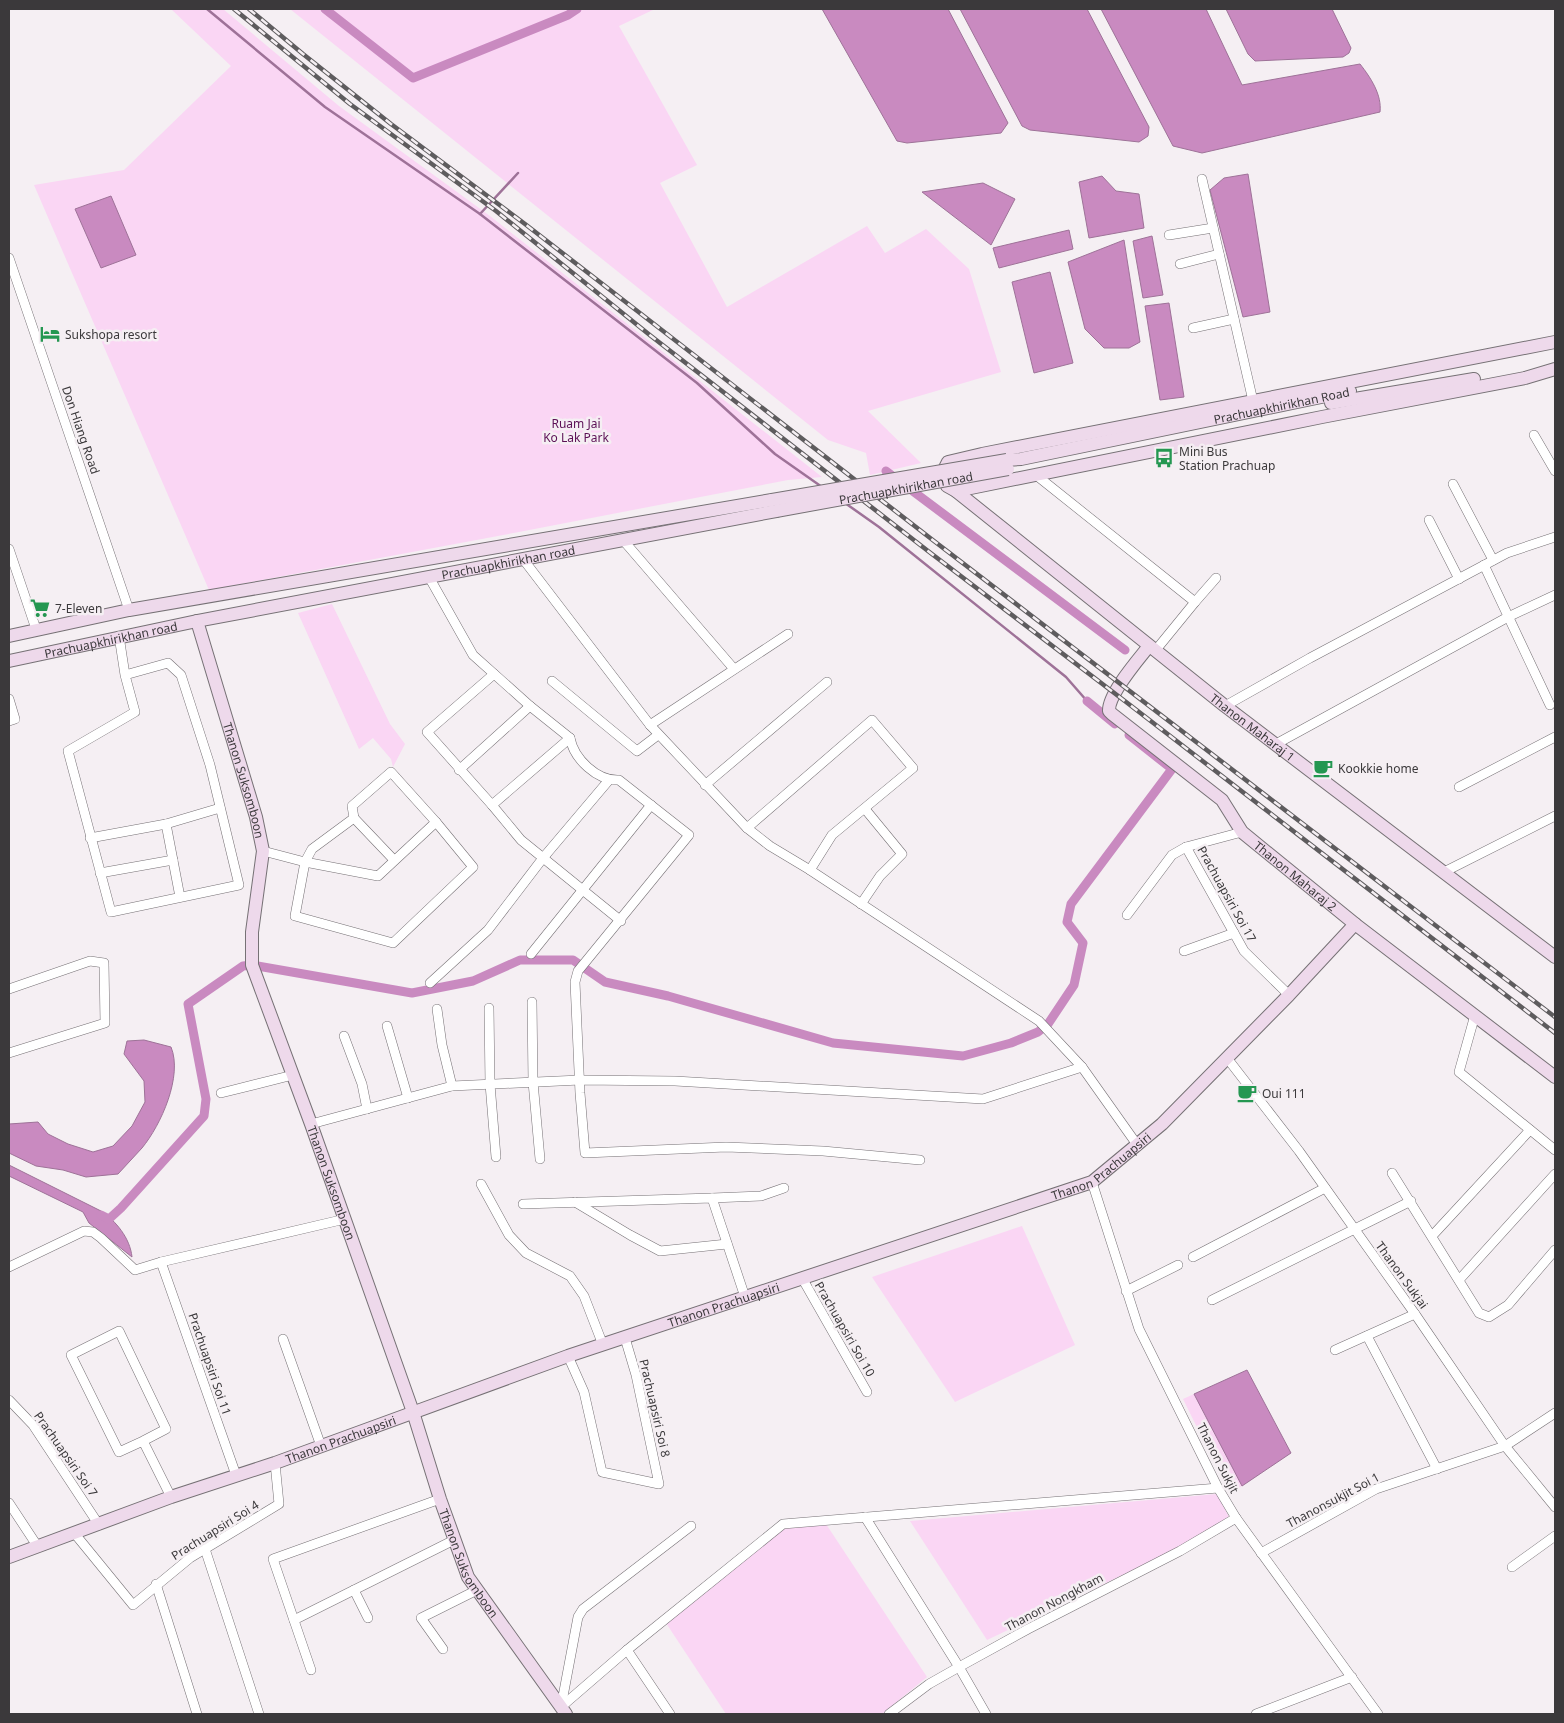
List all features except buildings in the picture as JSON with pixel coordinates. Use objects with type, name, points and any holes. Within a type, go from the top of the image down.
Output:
[{"type":"main road","points":[[1253,401],[1555,344]]},
{"type":"main road","name":"Prachuapkhirikhan Road","points":[[1008,464],[1021,459],[1320,398],[1555,344]]},
{"type":"main road","name":"Prachuapkhirikhan Road","points":[[1008,464],[1319,406],[1555,365]]},
{"type":"main road","points":[[956,491],[1525,378],[1555,369]]},
{"type":"main road","name":"Thanon Maharaj 1","points":[[1253,401],[1094,431],[948,462],[943,472],[944,478],[948,486],[1225,706],[1555,957]]},
{"type":"main road","name":"Prachuapkhirikhan road","points":[[9,636],[130,610],[774,506],[1008,464]]},
{"type":"main road","name":"Prachuapkhirikhan road","points":[[9,661],[119,636],[623,540],[774,506]]},
{"type":"main road","name":"Thanon Suksomboon","points":[[198,621],[256,817],[263,851],[252,932],[252,965],[345,1218],[412,1412],[440,1500],[468,1577],[564,1710]]},
{"type":"main road","name":"Thanon Maharaj 2","points":[[1152,648],[1126,676],[1110,700],[1108,710],[1222,800],[1242,832],[1355,924],[1555,1077]]},
{"type":"main road","name":"Thanon Prachuapsiri","points":[[9,1558],[170,1498],[275,1463],[568,1356],[1092,1182],[1138,1146],[1162,1124],[1289,995],[1355,924]]},
{"type":"street","points":[[1202,179],[1253,401]]},
{"type":"street","points":[[1169,235],[1214,228]]},
{"type":"street","points":[[1180,264],[1220,254]]},
{"type":"street","name":"Don Hiang Road","points":[[9,258],[130,610]]},
{"type":"street","points":[[1193,328],[1234,318]]},
{"type":"street","points":[[1534,435],[1555,471]]},
{"type":"street","points":[[1036,475],[1195,602]]},
{"type":"street","points":[[1453,484],[1493,560]]},
{"type":"street","points":[[1429,520],[1459,579]]},
{"type":"street","points":[[1225,706],[1493,560],[1507,553],[1555,537]]},
{"type":"street","points":[[623,540],[734,669]]},
{"type":"street","points":[[9,549],[36,629]]},
{"type":"street","points":[[522,559],[658,735],[747,828],[770,846],[810,870],[1038,1021],[1082,1067],[1138,1146]]},
{"type":"street","points":[[1484,565],[1550,705]]},
{"type":"street","points":[[428,577],[473,656],[570,738],[572,748],[590,770],[609,780],[620,780],[689,835],[578,971],[575,982],[585,1152],[726,1147],[823,1151],[920,1160]]},
{"type":"street","points":[[1152,648],[1216,578]]},
{"type":"street","points":[[1276,744],[1508,617],[1555,595]]},
{"type":"street","points":[[650,725],[788,634]]},
{"type":"street","points":[[119,636],[126,675],[134,712],[68,751],[111,912],[239,885],[210,766],[181,675],[168,663],[126,675]]},
{"type":"street","points":[[494,674],[427,732],[521,840],[620,921]]},
{"type":"street","points":[[552,682],[637,750],[658,735]]},
{"type":"street","points":[[706,785],[827,682]]},
{"type":"street","points":[[9,699],[14,719],[9,721]]},
{"type":"street","points":[[459,770],[530,706]]},
{"type":"street","points":[[747,828],[872,720],[913,768],[832,835],[810,870]]},
{"type":"street","points":[[1459,787],[1555,737]]},
{"type":"street","points":[[492,805],[570,738]]},
{"type":"street","points":[[354,818],[312,849],[305,862],[295,916],[393,943],[473,867],[392,772],[352,806],[354,818],[394,860]]},
{"type":"street","points":[[430,983],[488,930],[543,858],[609,780]]},
{"type":"street","points":[[531,954],[581,889],[651,805]]},
{"type":"street","points":[[90,838],[166,824],[220,808]]},
{"type":"street","points":[[861,904],[880,876],[902,854],[865,809]]},
{"type":"street","points":[[1444,872],[1555,816]]},
{"type":"street","points":[[263,851],[305,862],[378,876],[436,822]]},
{"type":"street","points":[[166,824],[180,897]]},
{"type":"street","points":[[1127,915],[1172,855],[1186,847],[1242,832]]},
{"type":"street","name":"Prachuapsiri Soi 17","points":[[1186,847],[1244,951],[1289,995]]},
{"type":"street","points":[[100,873],[173,860]]},
{"type":"street","points":[[1184,951],[1234,933]]},
{"type":"street","points":[[9,988],[90,961],[104,963],[105,1023],[9,1053]]},
{"type":"street","points":[[532,1002],[533,1082],[540,1159]]},
{"type":"street","points":[[488,1008],[490,1084],[496,1157]]},
{"type":"street","points":[[436,1009],[452,1086]]},
{"type":"street","points":[[1475,1015],[1459,1072],[1555,1150]]},
{"type":"street","points":[[387,1026],[408,1098]]},
{"type":"street","points":[[344,1036],[362,1084],[367,1109]]},
{"type":"street","name":"Thanon Sukjai","points":[[1227,1058],[1299,1151],[1415,1314],[1505,1446],[1555,1507]]},
{"type":"street","points":[[311,1124],[452,1086],[580,1080],[675,1081],[984,1099],[1082,1067]]},
{"type":"street","points":[[221,1093],[293,1075]]},
{"type":"street","points":[[1432,1236],[1530,1130]]},
{"type":"street","points":[[1392,1173],[1479,1313],[1489,1317],[1508,1305],[1555,1250]]},
{"type":"street","points":[[1459,1280],[1555,1174]]},
{"type":"street","name":"Thanon Sukjit","points":[[1092,1182],[1139,1329],[1218,1488],[1236,1518],[1378,1714]]},
{"type":"street","points":[[481,1184],[509,1235],[526,1253],[570,1276],[584,1296],[603,1345]]},
{"type":"street","points":[[524,1204],[761,1196],[784,1188]]},
{"type":"street","points":[[1193,1257],[1325,1188]]},
{"type":"street","points":[[712,1198],[745,1297]]},
{"type":"street","points":[[1212,1300],[1411,1201]]},
{"type":"street","points":[[575,1202],[660,1251],[726,1244]]},
{"type":"street","points":[[9,1267],[84,1231],[93,1232],[101,1238],[135,1270],[161,1262],[345,1218]]},
{"type":"street","name":"Prachuapsiri Soi 11","points":[[161,1262],[236,1475]]},
{"type":"street","points":[[1126,1291],[1178,1265]]},
{"type":"street","name":"Prachuapsiri Soi 10","points":[[802,1278],[867,1392]]},
{"type":"street","points":[[1335,1350],[1415,1314]]},
{"type":"street","points":[[119,1331],[166,1429],[143,1440],[119,1452],[71,1355],[119,1331]]},
{"type":"street","points":[[1367,1336],[1437,1469]]},
{"type":"street","name":"Prachuapsiri Soi 8","points":[[568,1356],[584,1392],[602,1472],[659,1484],[636,1375],[625,1338]]},
{"type":"street","points":[[282,1339],[321,1446]]},
{"type":"street","name":"Prachuapsiri Soi 7","points":[[9,1400],[33,1425],[99,1525]]},
{"type":"street","name":"Thanonsukjit Soi 1","points":[[1261,1552],[1376,1489],[1505,1446],[1555,1413]]},
{"type":"street","points":[[143,1440],[170,1498]]},
{"type":"street","name":"Prachuapsiri Soi 4","points":[[75,1534],[133,1605],[156,1584],[190,1558],[279,1504],[275,1463]]},
{"type":"street","points":[[564,1710],[627,1650],[783,1524],[1218,1488]]},
{"type":"street","points":[[311,1670],[273,1559],[440,1500]]},
{"type":"street","points":[[9,1503],[38,1547]]},
{"type":"street","points":[[865,1517],[960,1667],[986,1714]]},
{"type":"street","name":"Thanon Nongkham","points":[[888,1714],[929,1684],[1028,1629],[1180,1551],[1236,1518]]},
{"type":"street","points":[[564,1710],[578,1617],[583,1609],[691,1526]]},
{"type":"street","points":[[1512,1567],[1555,1536]]},
{"type":"street","points":[[294,1620],[454,1540]]},
{"type":"street","points":[[205,1549],[259,1714]]},
{"type":"street","points":[[156,1584],[197,1714]]},
{"type":"street","points":[[354,1590],[368,1618]]},
{"type":"street","points":[[443,1649],[421,1618],[477,1590]]},
{"type":"street","points":[[627,1650],[670,1714]]},
{"type":"street","points":[[1256,1714],[1352,1677]]},
{"type":"green space","name":"Ruam Jai Ko Lak Park","points":[[171,9],[223,9],[339,106],[490,216],[822,477],[788,480],[209,590],[34,185],[124,170],[231,66]]},
{"type":"green space","points":[[290,9],[655,9],[619,26],[697,165],[660,183],[727,307],[867,226],[885,253],[926,229],[969,269],[1001,372],[868,411],[921,463],[870,475],[866,453],[828,440]]},
{"type":"green space","points":[[332,604],[390,724],[405,744],[393,767],[391,759],[373,738],[359,749],[298,613]]},
{"type":"green space","points":[[1022,1226],[1075,1345],[955,1402],[872,1277]]},
{"type":"green space","points":[[1194,1394],[1242,1486],[1230,1494],[1183,1399]]},
{"type":"green space","points":[[1217,1494],[1229,1517],[1179,1548],[987,1640],[910,1521]]},
{"type":"green space","points":[[826,1524],[927,1677],[882,1714],[726,1714],[666,1623],[784,1528]]},
{"type":"shaded area","points":[[822,9],[948,9],[1008,123],[1001,133],[907,143],[897,141]]},
{"type":"shaded area","points":[[960,9],[1087,9],[1149,127],[1148,136],[1139,142],[1030,130],[1022,126]]},
{"type":"shaded area","points":[[1101,9],[1206,9],[1242,85],[1360,64],[1372,81],[1377,93],[1380,112],[1202,153],[1173,146]]},
{"type":"shaded area","points":[[1226,9],[1332,9],[1351,48],[1349,53],[1343,57],[1255,61],[1248,54]]},
{"type":"shaded area","points":[[1248,174],[1270,312],[1243,317],[1210,190],[1224,178]]},
{"type":"shaded area","points":[[1102,176],[1116,191],[1139,194],[1144,228],[1089,238],[1079,182]]},
{"type":"shaded area","points":[[983,183],[1015,199],[991,245],[922,192]]},
{"type":"shaded area","points":[[111,196],[136,255],[101,268],[75,209]]},
{"type":"shaded area","points":[[1069,230],[1073,249],[999,268],[993,248]]},
{"type":"shaded area","points":[[1152,236],[1163,295],[1143,298],[1133,241]]},
{"type":"shaded area","points":[[1124,240],[1140,342],[1129,348],[1104,348],[1085,329],[1068,262]]},
{"type":"shaded area","points":[[1050,272],[1073,363],[1034,373],[1012,282]]},
{"type":"shaded area","points":[[1169,303],[1184,397],[1160,400],[1145,306]]},
{"type":"shaded area","points":[[144,1040],[171,1047],[174,1059],[172,1086],[163,1114],[156,1127],[142,1148],[118,1174],[86,1177],[63,1170],[36,1166],[9,1153],[9,1124],[38,1122],[48,1134],[68,1144],[93,1152],[113,1146],[132,1126],[145,1102],[144,1081],[124,1054],[127,1041]]},
{"type":"shaded area","points":[[9,1165],[107,1215],[125,1237],[132,1257],[89,1223],[83,1212],[9,1176]]},
{"type":"shaded area","points":[[1247,1370],[1291,1453],[1242,1486],[1194,1394]]},
{"type":"waterway","points":[[207,9],[325,107],[480,214]]},
{"type":"waterway","points":[[325,9],[413,78],[568,15],[577,9]]},
{"type":"waterway","points":[[518,173],[480,214],[697,383],[775,454],[822,487]]},
{"type":"waterway","points":[[886,471],[1125,650]]},
{"type":"waterway","points":[[845,503],[879,527],[1066,677],[1087,701]]},
{"type":"waterway","points":[[1087,701],[1115,724]]},
{"type":"waterway","points":[[101,1215],[109,1219],[121,1208],[204,1116],[206,1099],[188,1004],[243,966],[252,965],[412,993],[473,981],[520,960],[573,960],[605,982],[668,996],[833,1043],[963,1056],[1011,1043],[1038,1032],[1048,1024],[1074,985],[1083,943],[1067,922],[1071,904],[1172,769],[1129,735]]},
{"type":"railway","points":[[234,9],[350,104],[496,211],[651,336],[1555,1033]]},
{"type":"railway","points":[[249,9],[391,124],[525,224],[934,541],[1555,1017]]},
{"type":"place","name":"Sukshopa resort","points":[[50,334]]},
{"type":"place","name":"Mini Bus Station Prachuap","points":[[1164,458]]},
{"type":"place","name":"7-Eleven","points":[[40,608]]},
{"type":"place","name":"Kookkie home","points":[[1323,768]]},
{"type":"place","name":"Oui 111","points":[[1247,1093]]}]
